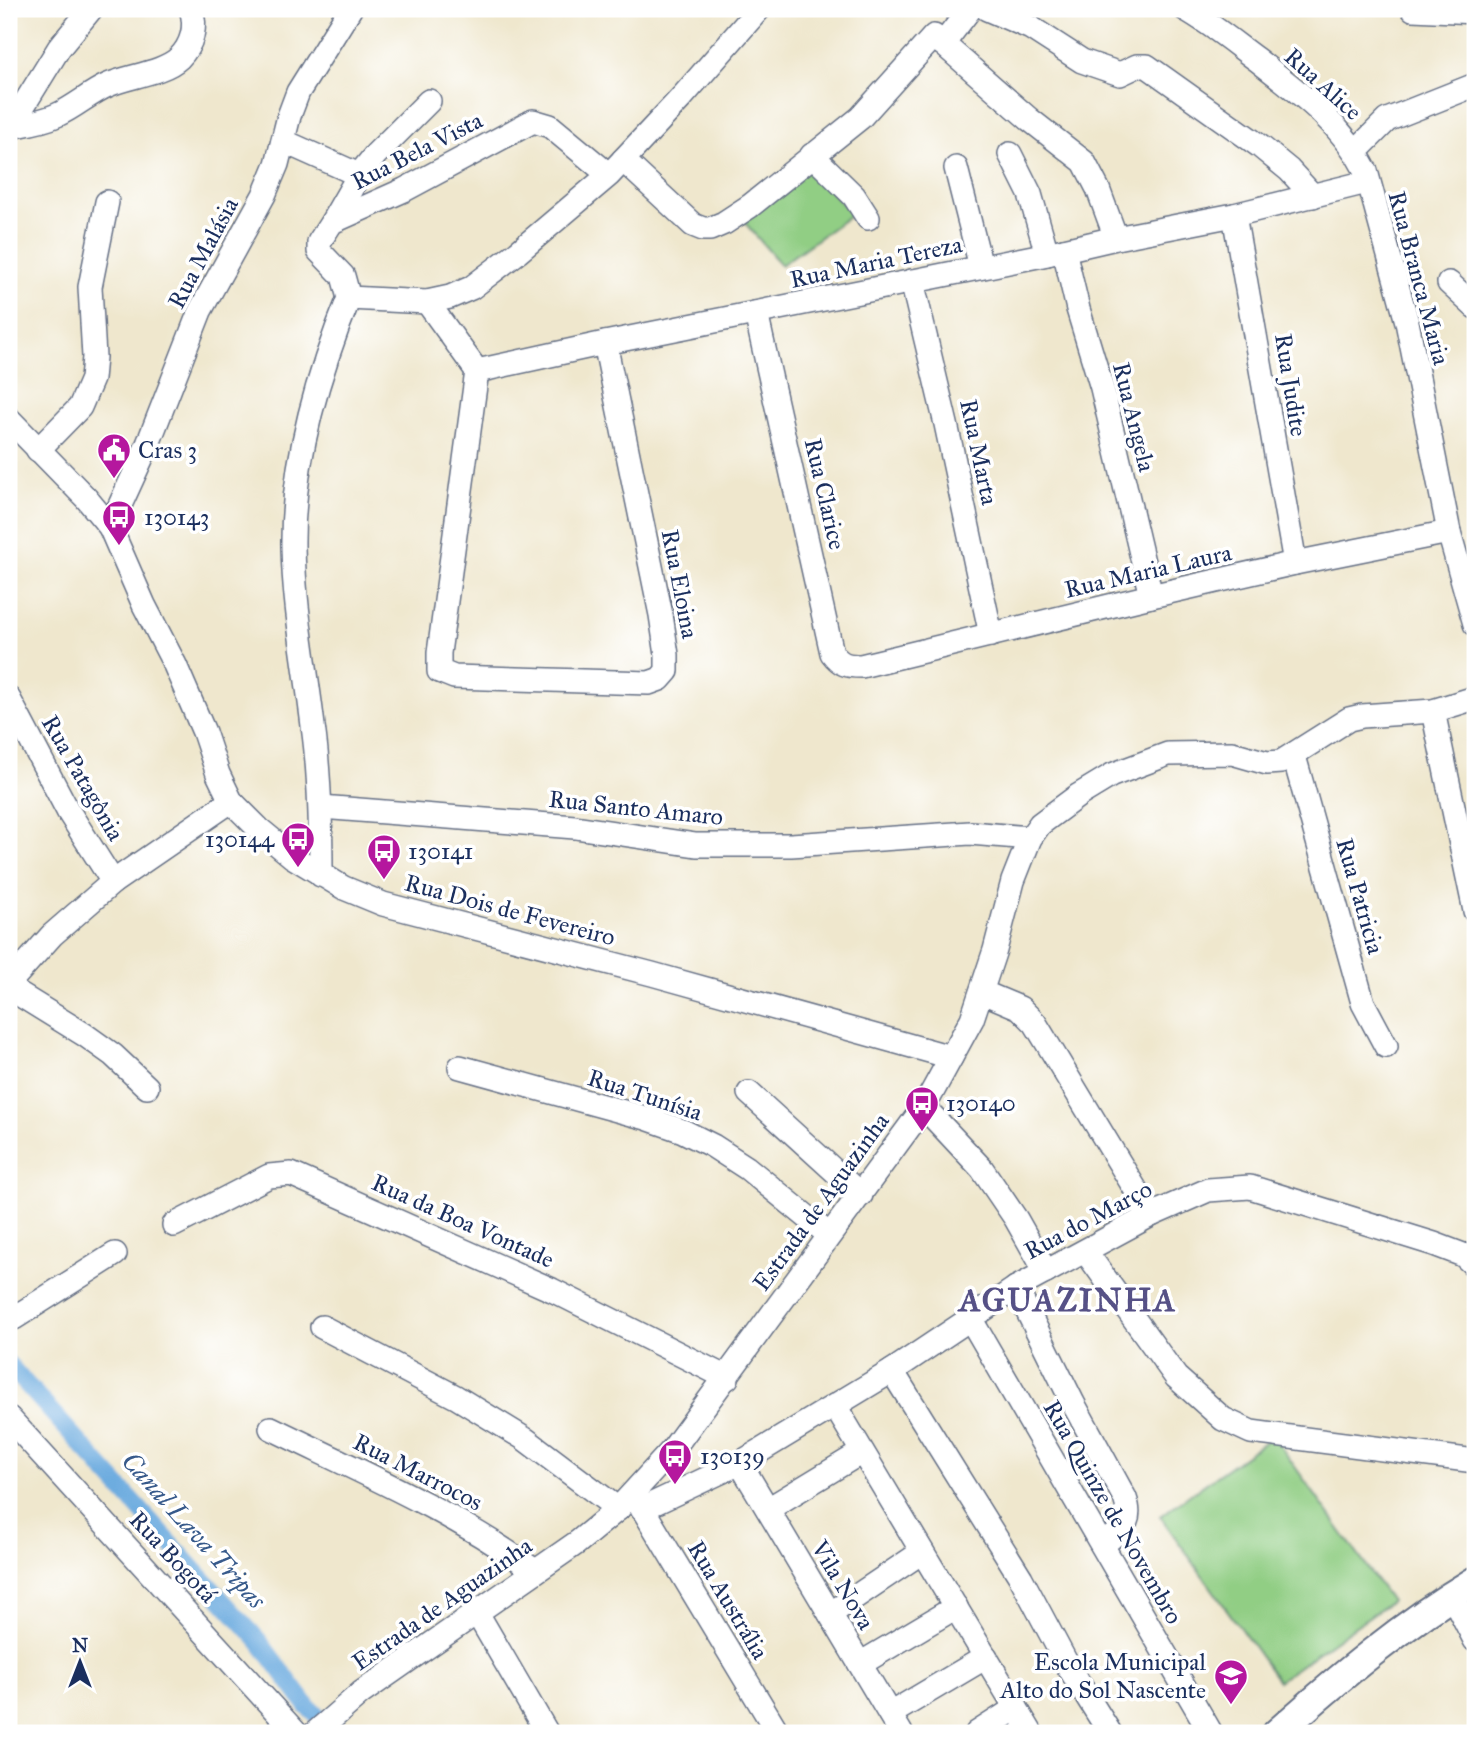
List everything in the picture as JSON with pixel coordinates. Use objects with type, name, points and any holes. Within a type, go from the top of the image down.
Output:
[{"type":"main road","points":[[1277,1733],[1388,1640],[1464,1588]]},
{"type":"street","points":[[9,128],[59,48],[91,9]]},
{"type":"street","points":[[9,128],[58,115],[108,85],[172,64],[181,56],[190,41],[194,29],[191,9]]},
{"type":"street","name":"Rua Malásia","points":[[110,527],[148,444],[200,311],[264,195],[277,164],[298,92],[351,9]]},
{"type":"street","points":[[320,875],[320,807],[314,727],[295,605],[293,544],[296,499],[309,426],[331,342],[349,298],[427,302],[450,297],[471,288],[518,252],[616,168],[760,9]]},
{"type":"street","points":[[616,168],[693,225],[703,229],[724,223],[750,206],[860,118],[970,9]]},
{"type":"street","points":[[987,9],[1031,28],[1082,61],[1120,74],[1137,66],[1147,66],[1261,147],[1289,170],[1313,196]]},
{"type":"street","name":"Rua Alice","points":[[1185,9],[1223,34],[1308,100],[1356,151]]},
{"type":"street","points":[[1413,9],[1475,12]]},
{"type":"street","points":[[939,40],[1083,162],[1098,189],[1116,238]]},
{"type":"street","points":[[1356,151],[1388,120],[1475,85]]},
{"type":"street","name":"Rua Bela Vista","points":[[349,298],[344,276],[319,251],[319,242],[359,175],[429,101]]},
{"type":"street","name":"Rua Bela Vista","points":[[332,222],[404,190],[537,121],[550,126],[616,168]]},
{"type":"street","points":[[283,141],[359,175]]},
{"type":"street","name":"Rua Branca Maria","points":[[1356,151],[1366,171],[1407,322],[1449,532],[1475,624]]},
{"type":"street","name":"Rua Angela","points":[[1010,154],[1056,252],[1078,309],[1102,388],[1151,596]]},
{"type":"street","points":[[812,155],[854,195],[868,218]]},
{"type":"street","points":[[956,168],[981,267]]},
{"type":"street","name":"Rua Maria Tereza","points":[[477,371],[1234,215],[1367,182]]},
{"type":"street","points":[[37,450],[80,407],[92,379],[94,358],[90,287],[107,202]]},
{"type":"street","name":"Rua Judite","points":[[1234,215],[1295,564]]},
{"type":"street","name":"Rua Marta","points":[[912,281],[991,635]]},
{"type":"street","points":[[1449,283],[1475,307]]},
{"type":"street","points":[[427,302],[477,371]]},
{"type":"street","name":"Rua Clarice","points":[[756,313],[832,653],[838,662],[846,666],[861,666]]},
{"type":"street","name":"Rua Eloina","points":[[477,371],[439,653],[439,671],[454,677],[649,683],[660,679],[667,671],[667,655],[605,343]]},
{"type":"street","name":"Rua Dois de Fevereiro","points":[[9,419],[86,498],[110,527],[175,665],[231,801],[276,844],[320,875],[383,904],[652,974],[951,1057]]},
{"type":"street","name":"Rua Maria Laura","points":[[861,666],[1151,596],[1449,532]]},
{"type":"street","name":"Estrada de Aguazinha","points":[[315,1733],[350,1701],[631,1503],[727,1378],[828,1234],[861,1195],[923,1107],[972,1019],[995,950],[1013,881],[1030,838],[1040,824],[1112,775],[1168,754],[1232,753],[1267,763],[1280,762],[1349,719],[1433,712],[1475,698]]},
{"type":"street","name":"Rua Patagônia","points":[[9,699],[68,811],[113,882]]},
{"type":"street","points":[[1433,712],[1475,911]]},
{"type":"street","name":"Rua Patricia","points":[[1294,755],[1363,1003],[1385,1046]]},
{"type":"street","points":[[9,983],[52,935],[113,882],[231,801]]},
{"type":"street","name":"Rua Santo Amaro","points":[[320,807],[575,827],[696,845],[791,845],[971,833],[1030,838]]},
{"type":"street","points":[[9,988],[113,1055],[147,1087]]},
{"type":"street","points":[[982,992],[1020,1008],[1035,1023],[1152,1216]]},
{"type":"street","name":"Rua Tunísia","points":[[460,1067],[646,1118],[713,1146],[747,1168],[828,1234]]},
{"type":"street","points":[[749,1093],[861,1195]]},
{"type":"street","points":[[923,1107],[982,1169],[1016,1219],[1046,1272]]},
{"type":"street","name":"Rua da Boa Vontade","points":[[174,1226],[269,1176],[291,1174],[552,1290],[727,1378]]},
{"type":"street","name":"Rua do Março","points":[[631,1503],[740,1463],[892,1371],[1016,1287],[1208,1190],[1250,1187],[1471,1258]]},
{"type":"street","points":[[1086,1252],[1175,1377],[1223,1419],[1251,1432],[1475,1461]]},
{"type":"street","points":[[9,1312],[14,1318],[115,1254]]},
{"type":"street","points":[[1016,1287],[1073,1403],[1125,1498],[1129,1515],[1127,1523],[1103,1545]]},
{"type":"street","name":"Rua Quinze de Novembro","points":[[970,1318],[1210,1733]]},
{"type":"street","points":[[322,1327],[456,1396],[631,1503]]},
{"type":"street","points":[[892,1371],[1020,1578],[1068,1666],[1110,1733]]},
{"type":"street","points":[[835,1406],[1031,1733]]},
{"type":"street","name":"Rua Bogotá","points":[[9,1418],[296,1733]]},
{"type":"street","name":"Rua Marrocos","points":[[271,1428],[450,1516],[500,1545],[535,1572]]},
{"type":"street","points":[[768,1509],[862,1452]]},
{"type":"street","name":"Vila Nova","points":[[740,1463],[896,1723]]},
{"type":"street","name":"Rua Austrália","points":[[631,1503],[778,1733]]},
{"type":"street","points":[[830,1614],[922,1552]]},
{"type":"street","points":[[1464,1588],[1475,1640]]},
{"type":"street","points":[[860,1664],[956,1608]]},
{"type":"street","points":[[477,1613],[547,1733]]},
{"type":"street","points":[[896,1723],[986,1657]]},
{"type":"street","points":[[977,1733],[1016,1708]]},
{"type":"green space","points":[[805,163],[852,214],[781,265],[739,216]]},
{"type":"green space","points":[[1273,1436],[1391,1601],[1278,1681],[1160,1516]]},
{"type":"waterway","name":"Canal Lava Tripas","points":[[9,1365],[259,1641],[308,1707],[336,1733]]},
{"type":"place","name":"Cras 3","points":[[114,480]]},
{"type":"place","name":"130143","points":[[119,547]]},
{"type":"place","name":"130144","points":[[298,869]]},
{"type":"place","name":"130141","points":[[384,881]]},
{"type":"place","name":"130140","points":[[922,1133]]},
{"type":"place","name":"130139","points":[[675,1486]]},
{"type":"place","name":"Escola Municipal Alto do Sol Nascente","points":[[1231,1706]]},
{"type":"district","name":"AGUAZINHA","points":[[1068,1300]]}]
